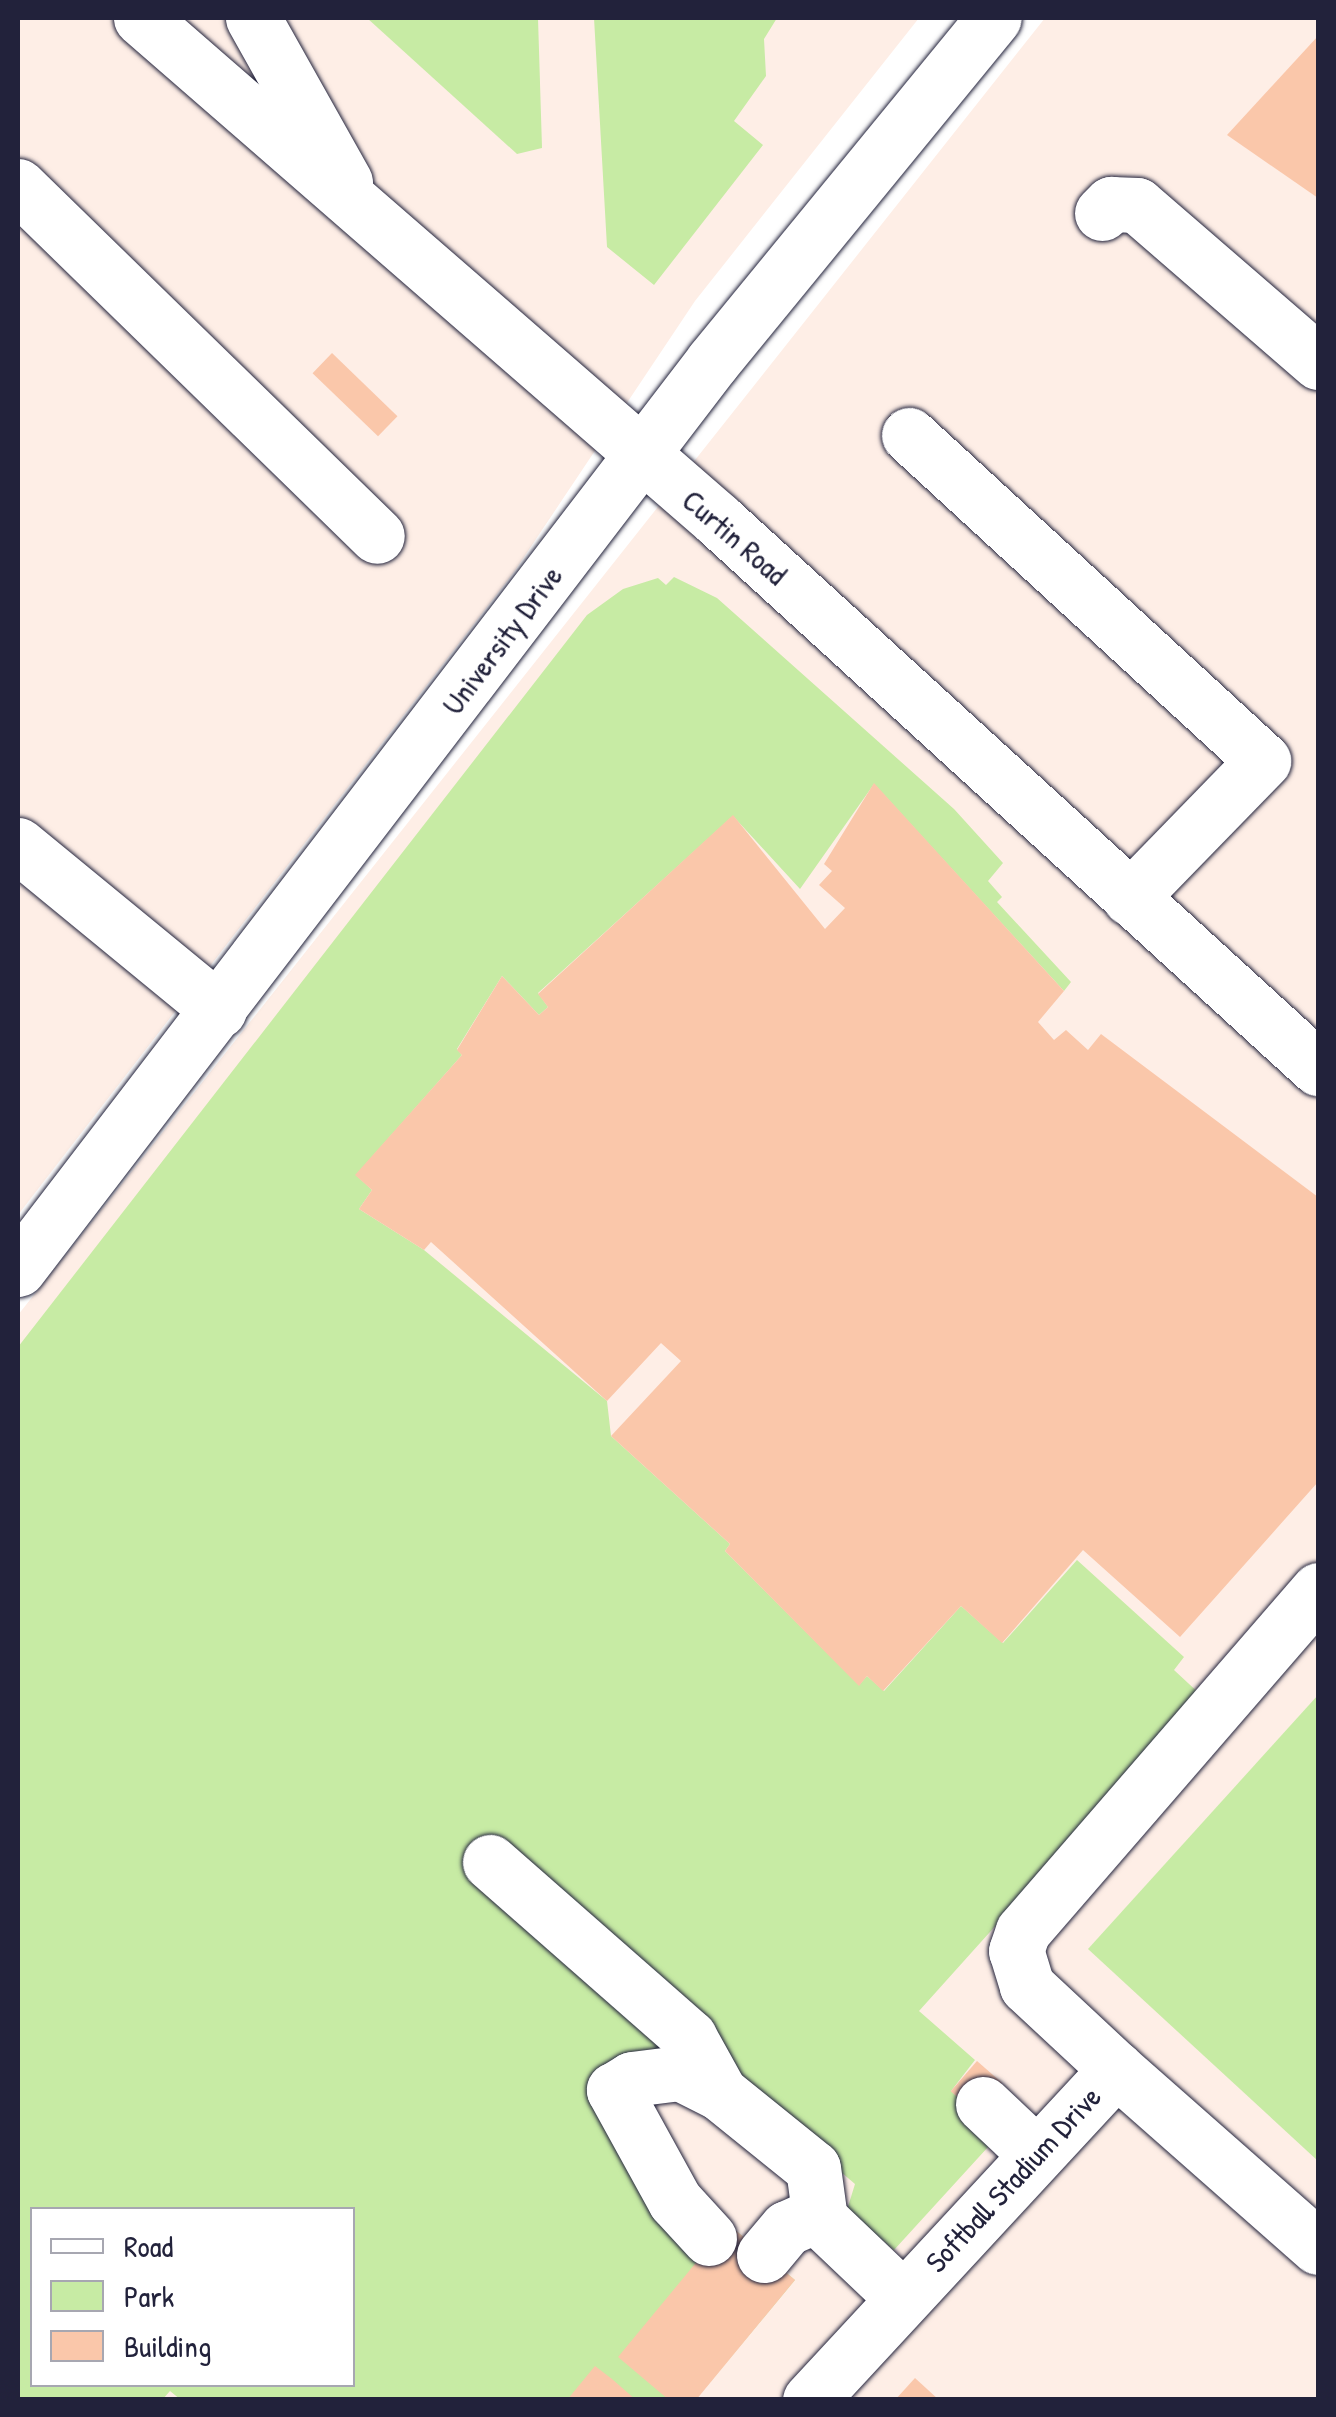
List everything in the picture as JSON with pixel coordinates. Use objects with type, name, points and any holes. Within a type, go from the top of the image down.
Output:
[{"type":"main road","name":"Curtin Road","points":[[141,18],[641,456],[1318,1068]]},
{"type":"main road","points":[[253,18],[358,207]]},
{"type":"main road","name":"University Drive","points":[[18,1269],[641,456],[994,18]]},
{"type":"main road","points":[[18,186],[378,536]]},
{"type":"main road","points":[[1102,214],[1111,204],[1136,205],[1318,362]]},
{"type":"main road","points":[[909,435],[1263,762],[1130,898]]},
{"type":"main road","points":[[18,845],[219,1010]]},
{"type":"main road","points":[[1116,2069],[1027,1986],[1016,1951],[1024,1931],[1318,1590]]},
{"type":"main road","points":[[490,1862],[690,2037],[720,2093]]},
{"type":"main road","name":"Softball Stadium Drive","points":[[810,2400],[1116,2069],[1318,2247]]},
{"type":"main road","points":[[709,2238],[675,2201],[614,2090],[658,2071],[698,2079],[720,2093],[813,2168],[819,2214],[835,2239],[902,2297]]},
{"type":"main road","points":[[983,2104],[1035,2154]]},
{"type":"main road","points":[[764,2255],[788,2228],[819,2214]]},
{"type":"shaded area","points":[[18,18],[919,18],[695,301],[514,572],[18,1215]]},
{"type":"shaded area","points":[[1045,18],[1318,18],[1318,2399],[18,2399],[18,1315]]},
{"type":"green space","points":[[367,18],[538,18],[542,148],[517,154]]},
{"type":"green space","points":[[594,18],[777,18],[764,39],[766,76],[734,121],[763,145],[654,285],[607,247]]},
{"type":"green space","points":[[674,577],[717,598],[954,809],[1003,863],[988,881],[1002,897],[997,902],[1071,982],[1064,991],[874,784],[800,889],[733,816],[538,993],[548,1007],[539,1015],[502,976],[457,1049],[462,1055],[356,1175],[372,1190],[359,1209],[424,1250],[607,1401],[611,1436],[730,1544],[725,1551],[859,1685],[867,1676],[884,1691],[961,1606],[1003,1643],[1077,1560],[1184,1657],[1174,1670],[1202,1696],[919,2011],[975,2060],[951,2091],[999,2135],[894,2250],[847,2210],[855,2184],[752,2096],[605,2078],[728,2224],[795,2280],[696,2399],[181,2400],[170,2391],[163,2399],[18,2399],[18,1347],[587,615],[623,589],[658,578],[666,585]]},
{"type":"green space","points":[[1318,1695],[1318,2161],[1088,1949]]},
{"type":"building","points":[[1318,36],[1318,198],[1227,135]]},
{"type":"building","points":[[332,353],[397,416],[378,436],[313,373]]},
{"type":"building","points":[[874,783],[1064,991],[1038,1022],[1054,1040],[1066,1030],[1088,1050],[1101,1034],[1318,1197],[1318,1482],[1180,1637],[1083,1550],[1002,1643],[961,1606],[883,1691],[867,1676],[859,1686],[725,1551],[730,1544],[611,1436],[681,1361],[661,1343],[607,1401],[431,1242],[424,1250],[359,1209],[372,1190],[355,1175],[462,1055],[457,1050],[502,976],[539,1015],[548,1007],[538,994],[733,815],[825,929],[845,908],[819,885],[832,871],[824,864]]},
{"type":"building","points":[[977,2061],[1002,2083],[976,2113],[951,2091]]},
{"type":"building","points":[[728,2224],[795,2280],[696,2400],[669,2400],[618,2357]]},
{"type":"building","points":[[595,2366],[612,2379],[636,2400],[567,2400]]},
{"type":"building","points":[[915,2378],[939,2400],[895,2400]]}]
